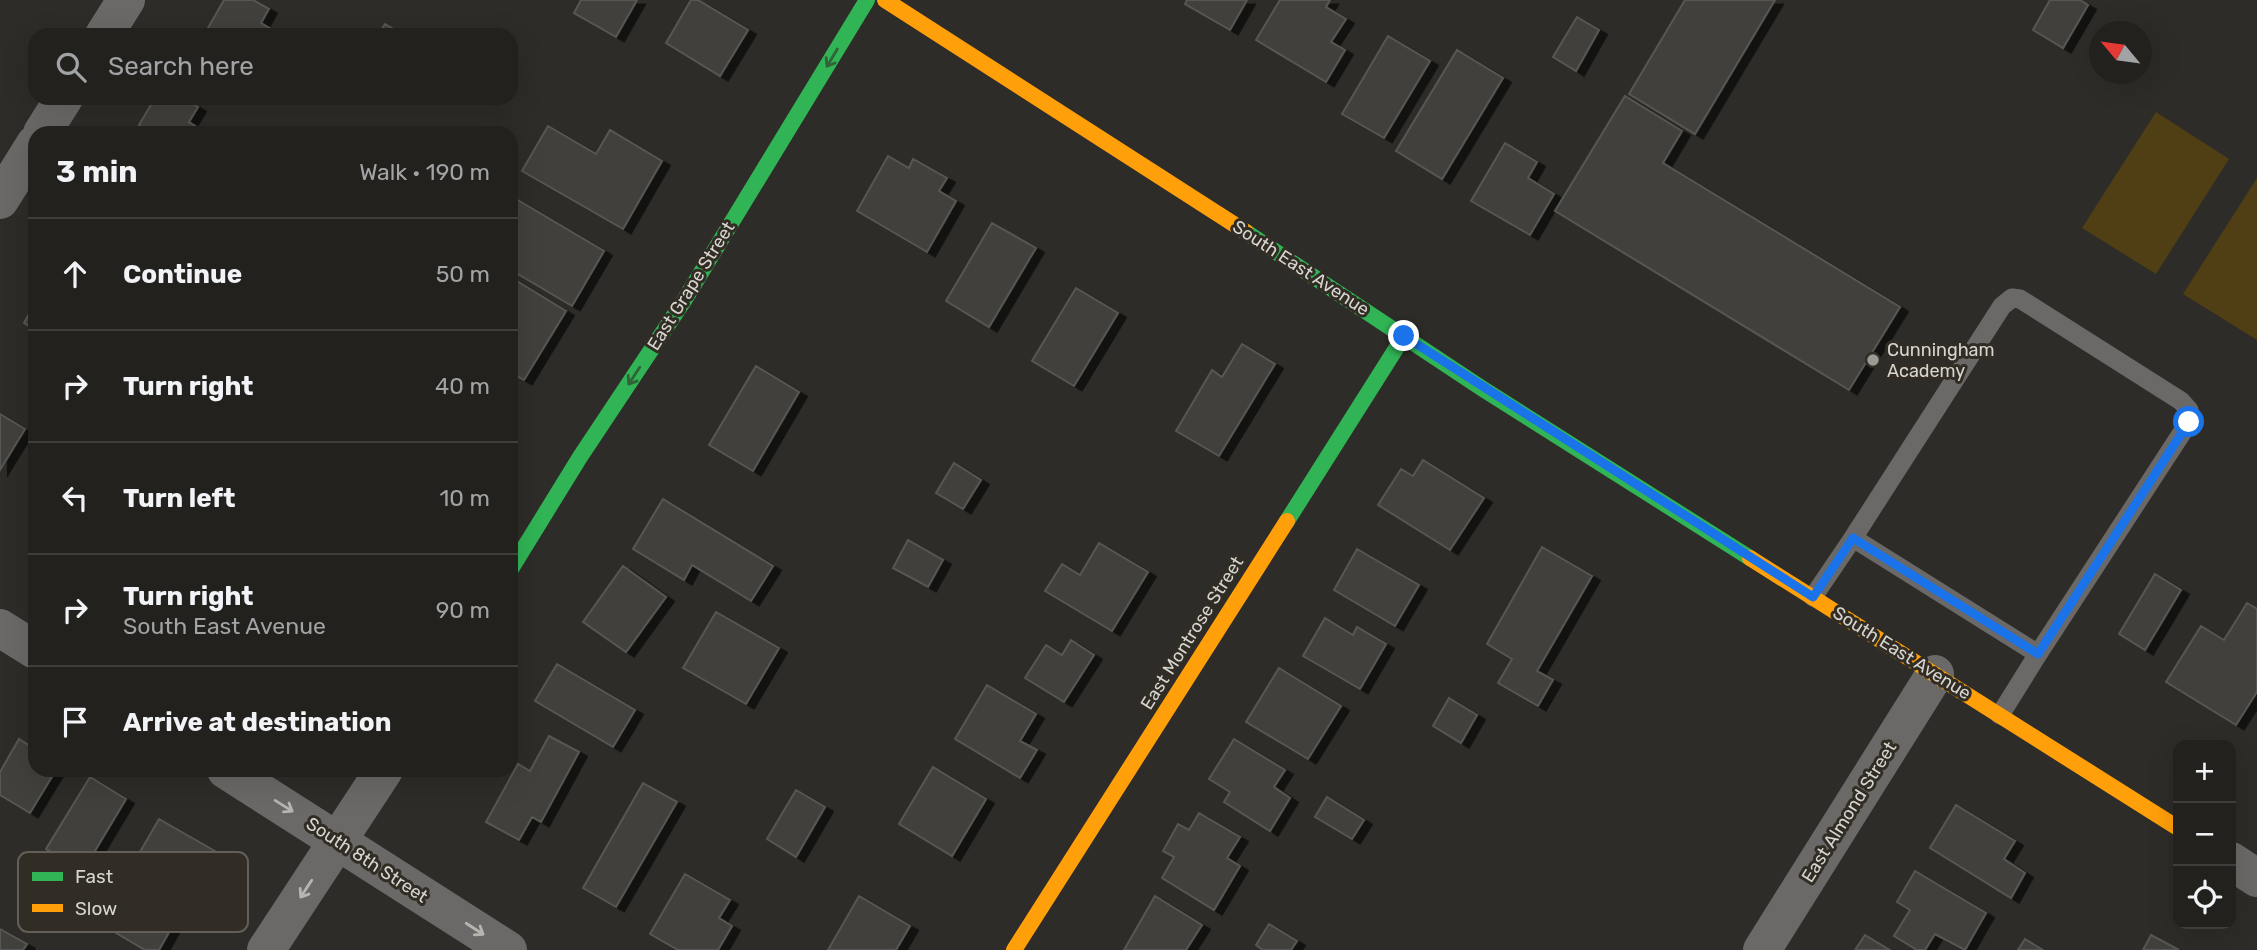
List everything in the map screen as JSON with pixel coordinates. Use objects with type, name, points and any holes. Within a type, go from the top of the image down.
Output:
[{"type":"street","points":[[108,28],[126,0]]},
{"type":"street","name":"East Grape Street","points":[[518,558],[580,457],[685,299],[867,0]]},
{"type":"street","name":"South East Avenue","points":[[885,0],[1144,165],[1404,336],[2173,825]]},
{"type":"street","points":[[46,126],[60,105]]},
{"type":"street","points":[[0,200],[28,155]]},
{"type":"street","name":"East Montrose Street","points":[[1014,950],[1404,336]]},
{"type":"street","points":[[0,628],[28,646]]},
{"type":"street","name":"East Almond Street","points":[[1762,950],[1936,674]]},
{"type":"street","name":"South 8th Street","points":[[237,777],[508,950]]},
{"type":"street","points":[[266,950],[379,777]]},
{"type":"lane","points":[[1813,597],[2001,306],[2012,298],[2020,299],[2181,401],[2189,410],[2189,422],[2000,715]]},
{"type":"lane","points":[[1853,538],[2038,654]]},
{"type":"shaded area","points":[[2156,112],[2229,159],[2156,274],[2082,228]]},
{"type":"shaded area","points":[[2257,178],[2257,340],[2183,294]]},
{"type":"building","points":[[224,0],[253,0],[269,9],[261,23],[269,28],[208,28]]},
{"type":"building","points":[[581,0],[637,0],[616,37],[574,13]]},
{"type":"building","points":[[691,0],[698,0],[748,30],[720,76],[666,43]]},
{"type":"building","points":[[1187,0],[1247,0],[1230,30],[1185,4]]},
{"type":"building","points":[[1280,0],[1330,0],[1326,7],[1346,19],[1331,42],[1345,50],[1326,82],[1256,40]]},
{"type":"building","points":[[1685,0],[1775,0],[1695,134],[1629,94]]},
{"type":"building","points":[[2050,0],[2080,0],[2088,5],[2063,48],[2033,30]]},
{"type":"building","points":[[1577,17],[1599,30],[1576,71],[1553,57]]},
{"type":"building","points":[[1388,36],[1430,61],[1384,138],[1342,114]]},
{"type":"building","points":[[1457,50],[1503,78],[1442,179],[1396,151]]},
{"type":"building","points":[[1625,96],[1682,131],[1663,163],[1900,307],[1849,390],[1555,211]]},
{"type":"building","points":[[151,105],[198,107],[189,122],[195,126],[139,125]]},
{"type":"building","points":[[548,126],[596,154],[610,130],[662,161],[623,229],[522,171]]},
{"type":"building","points":[[1505,143],[1537,162],[1528,178],[1554,194],[1530,235],[1471,201]]},
{"type":"building","points":[[888,156],[909,168],[913,159],[947,178],[939,191],[956,201],[927,252],[857,211]]},
{"type":"building","points":[[518,200],[604,251],[572,306],[518,274]]},
{"type":"building","points":[[992,223],[1036,248],[989,327],[946,301]]},
{"type":"building","points":[[518,282],[566,311],[524,380],[518,377]]},
{"type":"building","points":[[1076,288],[1118,313],[1074,386],[1032,361]]},
{"type":"building","points":[[1242,344],[1275,364],[1219,456],[1176,431],[1212,370],[1222,377]]},
{"type":"building","points":[[756,366],[799,392],[753,471],[709,445]]},
{"type":"building","points":[[0,414],[25,429],[0,470]]},
{"type":"building","points":[[1423,460],[1484,498],[1450,550],[1378,505],[1401,469],[1413,476]]},
{"type":"building","points":[[954,463],[981,480],[963,509],[936,493]]},
{"type":"building","points":[[663,499],[773,566],[751,601],[692,565],[684,580],[633,549]]},
{"type":"building","points":[[908,540],[943,560],[928,587],[893,568]]},
{"type":"building","points":[[1099,543],[1148,572],[1112,631],[1045,591],[1062,564],[1080,575]]},
{"type":"building","points":[[1542,547],[1592,576],[1537,671],[1553,680],[1538,706],[1498,683],[1512,659],[1487,644]]},
{"type":"building","points":[[1357,549],[1419,585],[1395,626],[1334,590]]},
{"type":"building","points":[[623,566],[666,597],[626,652],[583,622]]},
{"type":"building","points":[[2155,574],[2181,590],[2145,650],[2119,634]]},
{"type":"building","points":[[2247,603],[2257,609],[2257,692],[2236,725],[2166,682],[2201,626],[2224,640]]},
{"type":"building","points":[[716,612],[779,648],[746,704],[683,668]]},
{"type":"building","points":[[1325,618],[1353,635],[1357,627],[1386,644],[1360,689],[1303,656]]},
{"type":"building","points":[[1071,640],[1094,655],[1064,702],[1025,678],[1046,645],[1062,655]]},
{"type":"building","points":[[557,664],[635,710],[613,747],[535,701]]},
{"type":"building","points":[[1279,668],[1341,706],[1308,759],[1246,722]]},
{"type":"building","points":[[987,685],[1036,714],[1020,741],[1037,750],[1020,778],[955,739]]},
{"type":"building","points":[[1449,698],[1477,715],[1461,743],[1433,726]]},
{"type":"building","points":[[549,736],[579,752],[541,822],[532,817],[519,840],[486,822],[511,777],[518,777],[518,764],[530,771]]},
{"type":"building","points":[[19,739],[28,745],[28,777],[52,777],[30,813],[0,795],[0,772]]},
{"type":"building","points":[[1234,739],[1285,770],[1274,787],[1290,798],[1270,831],[1224,802],[1230,792],[1209,779]]},
{"type":"building","points":[[933,767],[986,799],[952,856],[899,824]]},
{"type":"building","points":[[90,777],[126,799],[94,852],[51,852],[46,849]]},
{"type":"building","points":[[643,783],[677,802],[616,907],[583,888]]},
{"type":"building","points":[[796,790],[825,807],[796,857],[767,839]]},
{"type":"building","points":[[1327,797],[1364,820],[1352,839],[1315,817]]},
{"type":"building","points":[[1956,805],[2015,841],[2004,859],[2025,873],[2011,898],[1930,848]]},
{"type":"building","points":[[1199,813],[1240,837],[1227,858],[1240,866],[1214,910],[1162,878],[1174,857],[1163,851],[1178,824],[1189,830]]},
{"type":"building","points":[[159,819],[215,851],[214,852],[140,852]]},
{"type":"building","points":[[1915,871],[1986,913],[1965,950],[1935,934],[1925,950],[1917,950],[1894,936],[1910,910],[1897,902]]},
{"type":"building","points":[[685,874],[730,900],[719,918],[732,926],[718,950],[678,950],[650,934]]},
{"type":"building","points":[[859,896],[910,926],[896,950],[828,950]]},
{"type":"building","points":[[1155,896],[1202,925],[1186,950],[1124,950]]},
{"type":"building","points":[[1269,924],[1297,941],[1291,950],[1263,950],[1256,945]]},
{"type":"building","points":[[0,929],[27,944],[23,950],[0,950]]},
{"type":"building","points":[[114,932],[169,932],[159,950],[145,950]]},
{"type":"building","points":[[1865,935],[1890,950],[1855,950]]},
{"type":"building","points":[[2151,935],[2179,950],[2143,950]]},
{"type":"building","points":[[2025,939],[2043,950],[2018,950]]},
{"type":"traffic: fast","points":[[518,558],[580,457],[685,299],[867,0]]},
{"type":"traffic: fast","points":[[1246,232],[1483,389],[1750,558]]},
{"type":"traffic: fast","points":[[1287,521],[1404,336]]},
{"type":"traffic: slow","points":[[885,0],[1246,232]]},
{"type":"traffic: slow","points":[[1014,950],[1287,521]]},
{"type":"traffic: slow","points":[[1750,558],[2173,825]]},
{"type":"place","name":"Cunningham Academy","points":[[1873,360]]},
{"type":"route","points":[[1404,336],[1483,389],[1813,597],[1853,538],[2038,654],[2189,422]]}]
